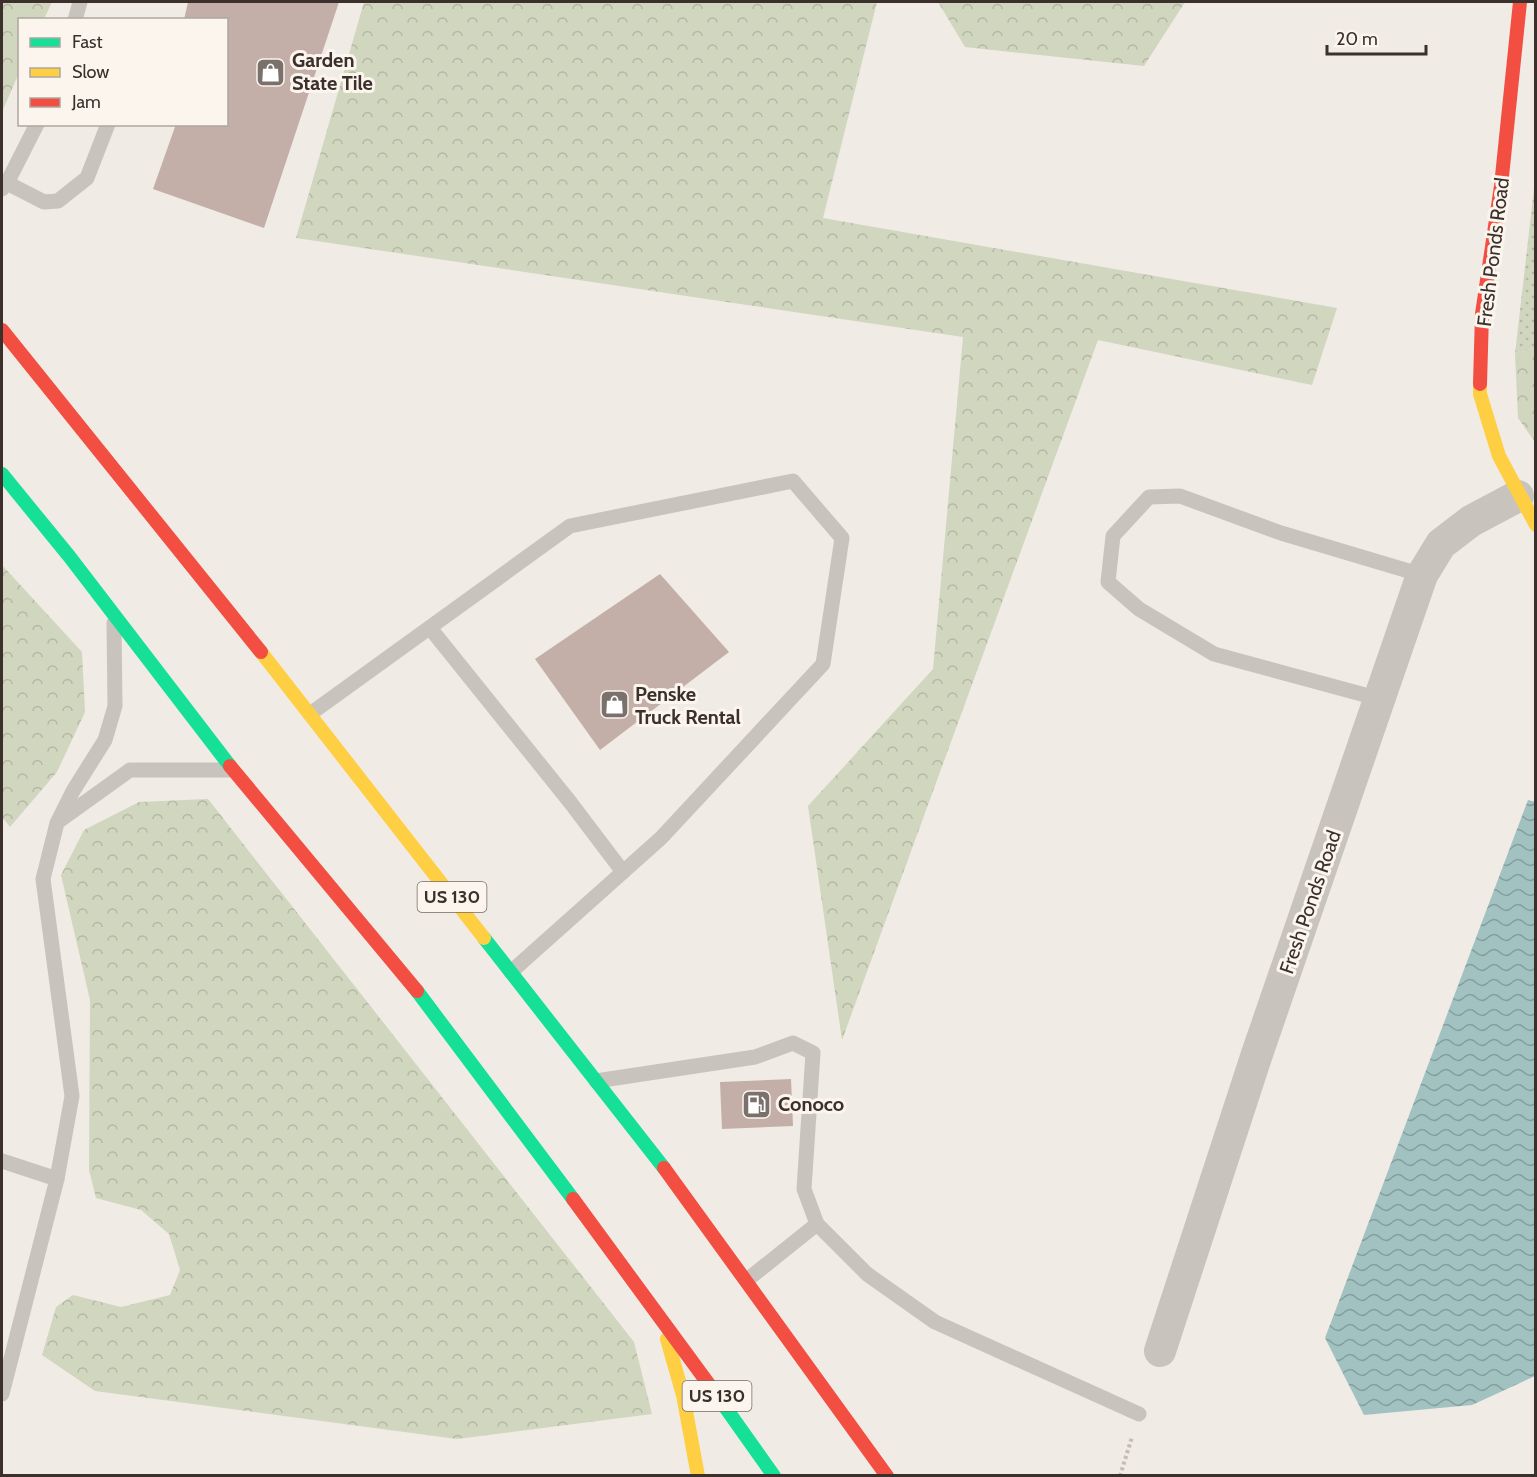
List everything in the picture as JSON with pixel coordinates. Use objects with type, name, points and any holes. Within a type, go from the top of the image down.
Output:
[{"type":"main road","name":"Fresh Ponds Road","points":[[1520,2],[1502,186],[1482,314],[1480,394],[1498,456],[1536,525]]},
{"type":"main road","name":"US 130","points":[[2,330],[224,605],[689,1200],[886,1476]]},
{"type":"main road","name":"US 130","points":[[2,474],[69,556],[233,770],[427,1004],[661,1317],[774,1476]]},
{"type":"main road","points":[[661,1317],[683,1395],[698,1476]]},
{"type":"street","name":"Fresh Ponds Road","points":[[1160,1351],[1257,1054],[1422,575],[1442,544],[1471,520],[1518,496]]},
{"type":"lane","points":[[76,18],[80,2]]},
{"type":"lane","points":[[36,126],[4,186],[44,202],[58,201],[87,177],[107,126]]},
{"type":"lane","points":[[310,714],[570,526],[793,482],[842,538],[823,664],[661,838],[511,972]]},
{"type":"lane","points":[[1380,699],[1214,654],[1138,609],[1108,582],[1113,536],[1149,497],[1180,496],[1281,533],[1422,575]]},
{"type":"lane","points":[[2,1394],[8,1339],[57,1179],[72,1096],[43,879],[57,823],[73,791],[105,740],[115,706],[114,615]]},
{"type":"lane","points":[[430,628],[570,802],[623,872]]},
{"type":"lane","points":[[57,823],[130,770],[233,770]]},
{"type":"lane","points":[[596,1081],[755,1057],[793,1043],[813,1053],[804,1190],[817,1224],[867,1274],[935,1322],[1139,1414]]},
{"type":"lane","points":[[2,1161],[57,1179]]},
{"type":"lane","points":[[747,1280],[817,1224]]},
{"type":"green space","points":[[2,2],[52,2],[44,18],[18,18],[18,75],[2,112]]},
{"type":"green space","points":[[364,2],[877,2],[823,218],[1337,308],[1312,385],[1098,340],[842,1040],[808,806],[933,669],[963,337],[296,238]]},
{"type":"green space","points":[[938,2],[1185,2],[1144,66],[965,47]]},
{"type":"green space","points":[[1535,180],[1535,348],[1515,354]]},
{"type":"green space","points":[[1536,348],[1535,442],[1518,418],[1515,354]]},
{"type":"green space","points":[[2,565],[82,652],[85,712],[57,772],[10,827],[2,817]]},
{"type":"green space","points":[[208,799],[634,1342],[652,1414],[457,1439],[95,1391],[42,1355],[56,1307],[73,1295],[121,1307],[170,1295],[180,1270],[169,1234],[141,1210],[96,1198],[89,1170],[90,1000],[61,875],[84,830],[139,802]]},
{"type":"water","points":[[1528,800],[1536,802],[1535,1376],[1472,1405],[1364,1415],[1325,1338]]},
{"type":"building","name":"Garden State Tile","points":[[188,2],[339,2],[264,228],[153,189],[175,126],[228,126],[228,18],[184,18]]},
{"type":"building","name":"Penske Truck Rental","points":[[660,574],[729,652],[600,750],[535,659]]},
{"type":"building","name":"Conoco","points":[[791,1079],[793,1126],[722,1129],[720,1082]]},
{"type":"traffic: fast","points":[[2,474],[69,556],[230,766]]},
{"type":"traffic: fast","points":[[484,938],[664,1168]]},
{"type":"traffic: fast","points":[[417,991],[573,1199]]},
{"type":"traffic: fast","points":[[713,1390],[774,1476]]},
{"type":"traffic: slow","points":[[1480,384],[1480,394],[1499,456],[1536,525]]},
{"type":"traffic: slow","points":[[261,652],[484,938]]},
{"type":"traffic: slow","points":[[667,1339],[683,1395],[698,1476]]},
{"type":"traffic: jam","points":[[1480,384],[1482,314],[1501,186],[1520,2]]},
{"type":"traffic: jam","points":[[2,330],[261,652]]},
{"type":"traffic: jam","points":[[230,766],[417,991]]},
{"type":"traffic: jam","points":[[664,1168],[887,1476]]},
{"type":"traffic: jam","points":[[573,1199],[713,1390]]},
{"type":"place","name":"Garden State Tile","points":[[271,72]]},
{"type":"place","name":"Penske Truck Rental","points":[[614,705]]},
{"type":"place","name":"Conoco","points":[[757,1104]]}]
